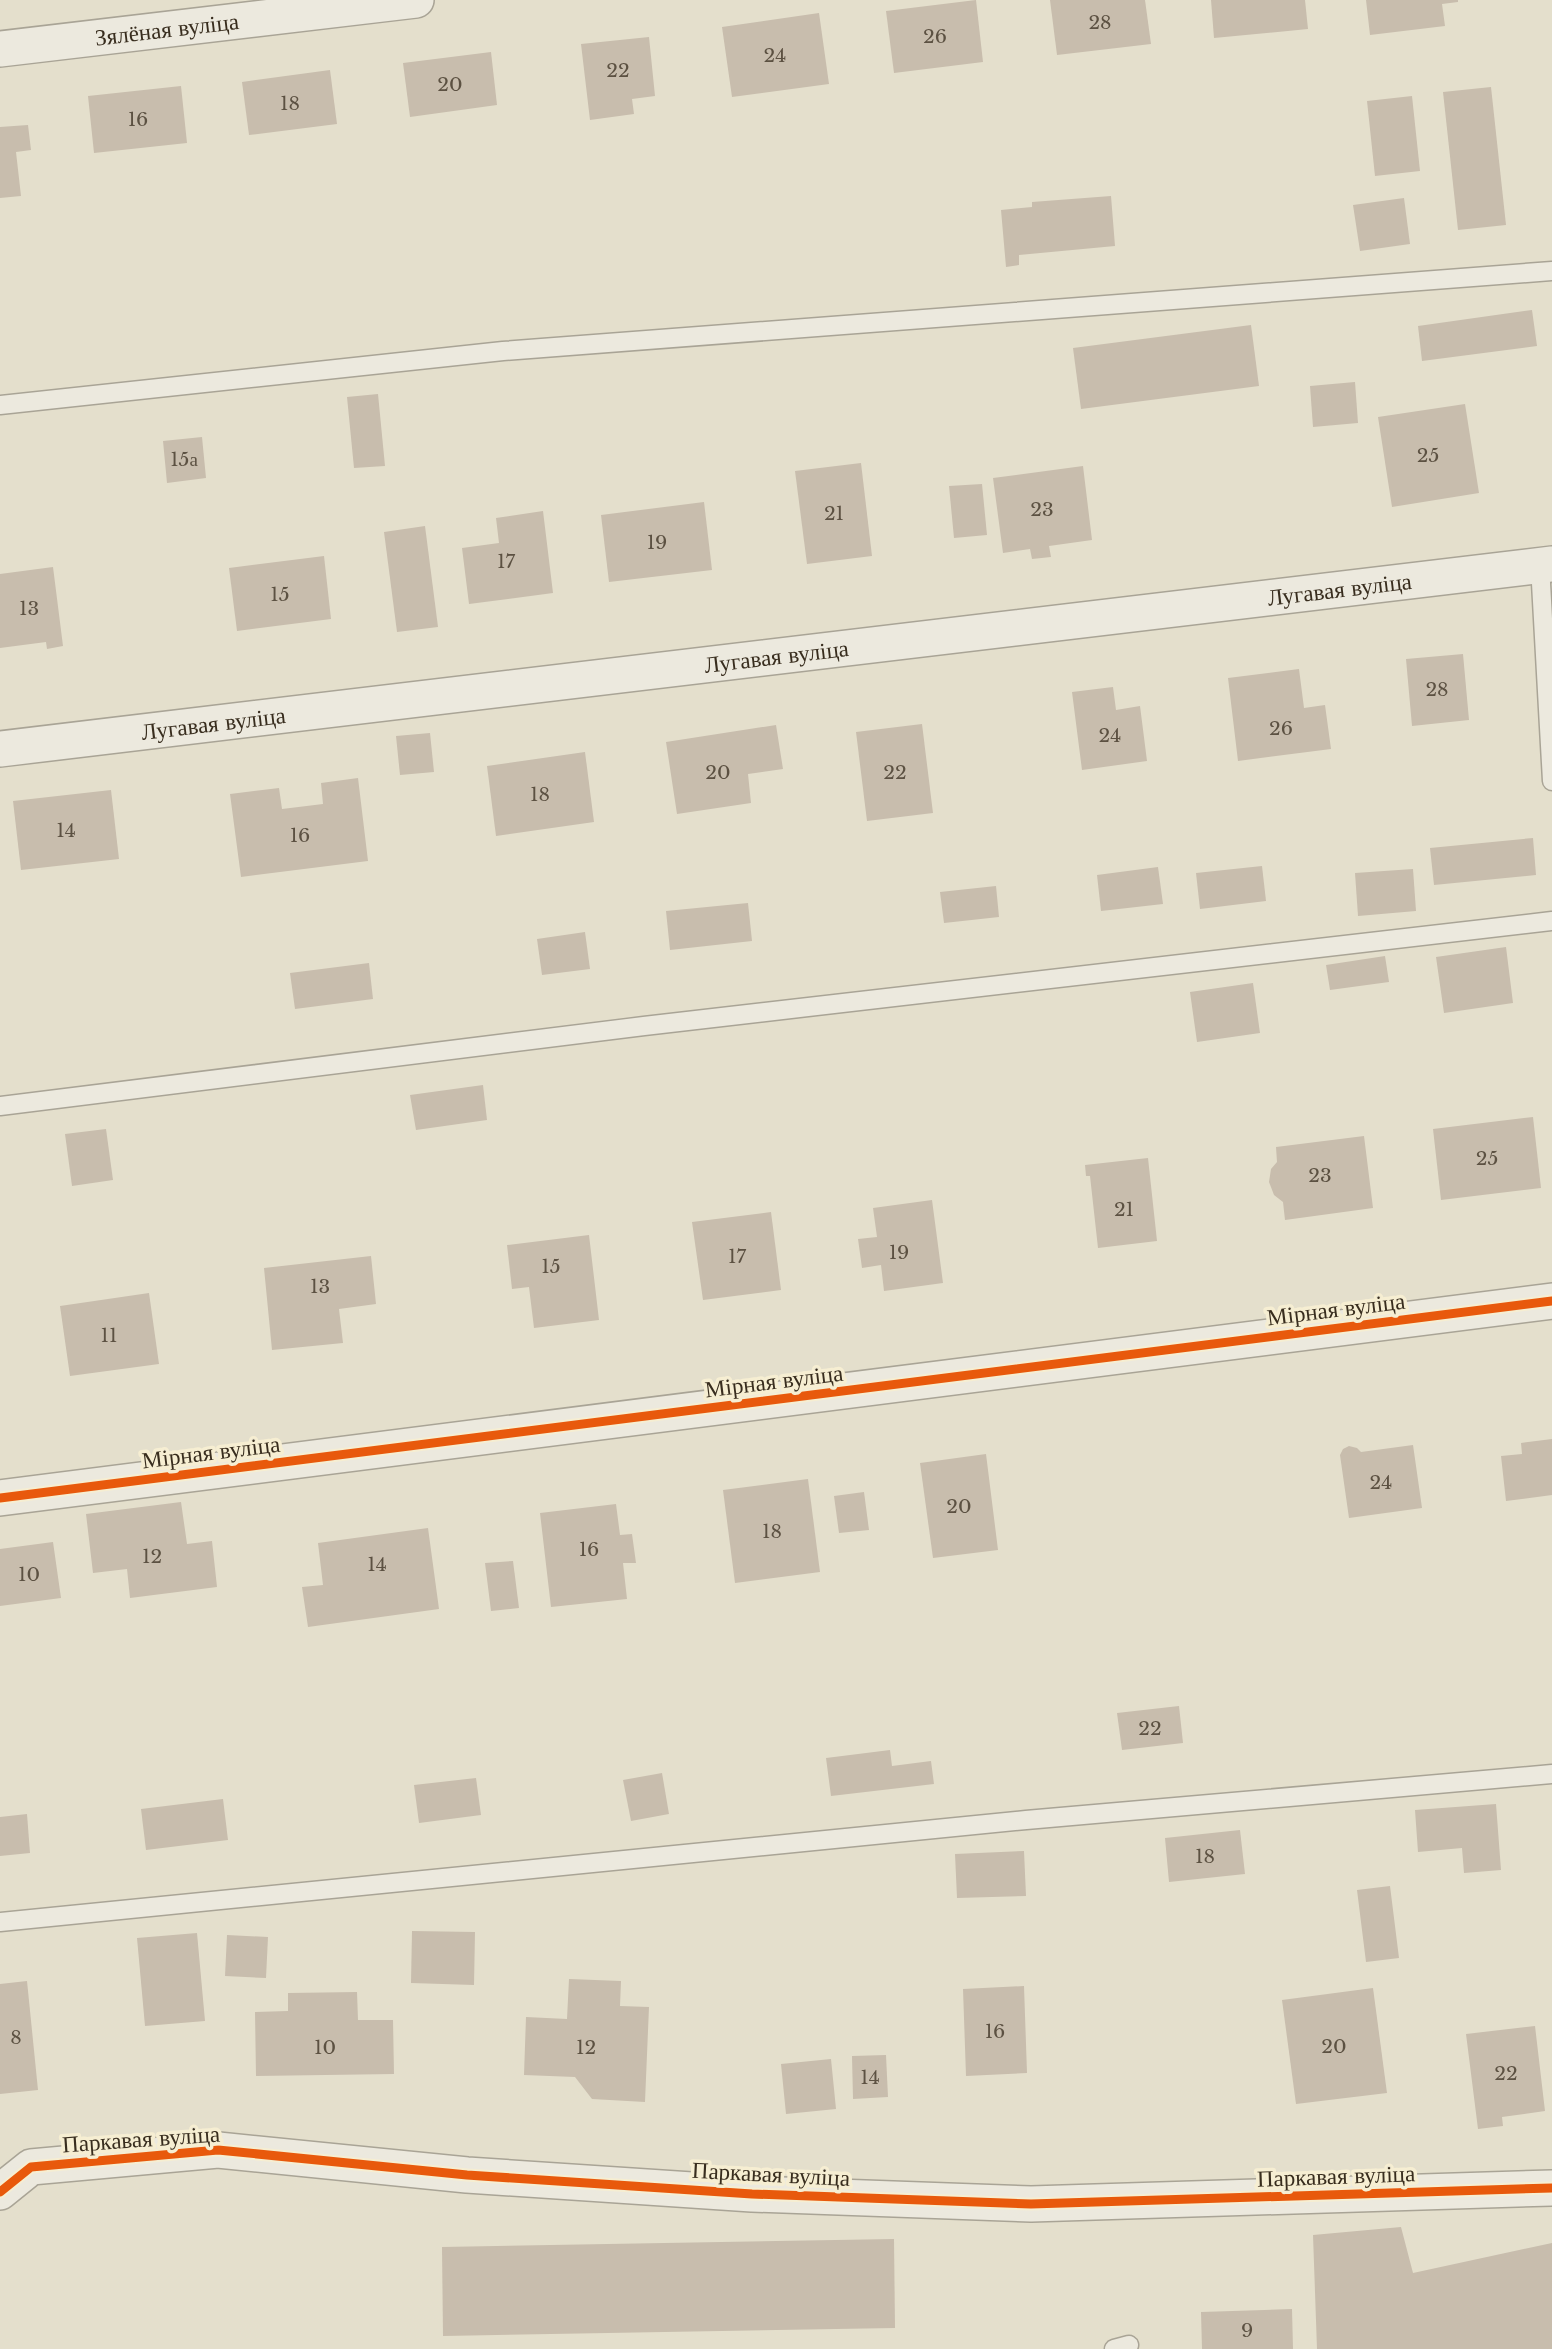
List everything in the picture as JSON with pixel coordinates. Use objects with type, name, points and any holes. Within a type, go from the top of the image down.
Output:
[{"type":"street","name":"Зялёная вуліца","points":[[0,49],[416,0]]},
{"type":"street","name":"Лугавая вуліца","points":[[0,749],[1546,564]]},
{"type":"street","name":"Мірная вуліца","points":[[0,1498],[1552,1301]]},
{"type":"street","name":"Паркавая вуліца","points":[[0,2192],[31,2167],[218,2150],[494,2176],[752,2194],[1031,2204],[1552,2188]]},
{"type":"lane","points":[[0,404],[503,352],[1552,271]]},
{"type":"lane","points":[[1546,564],[1552,781]]},
{"type":"lane","points":[[0,1106],[643,1026],[1552,921]]},
{"type":"lane","points":[[0,1922],[1026,1820],[1552,1774]]},
{"type":"building","points":[[976,0],[983,62],[894,73],[886,11]]},
{"type":"building","points":[[1050,0],[1145,0],[1151,44],[1057,55]]},
{"type":"building","points":[[1211,0],[1305,0],[1308,29],[1214,38]]},
{"type":"building","points":[[1366,0],[1458,2],[1442,4],[1445,26],[1370,35]]},
{"type":"building","points":[[819,13],[829,84],[732,97],[722,27]]},
{"type":"building","points":[[649,37],[655,96],[632,99],[634,114],[590,120],[581,44]]},
{"type":"building","points":[[491,52],[497,105],[410,117],[403,63]]},
{"type":"building","points":[[330,70],[337,124],[249,135],[242,82]]},
{"type":"building","points":[[181,86],[187,143],[94,153],[88,96]]},
{"type":"building","points":[[1491,87],[1506,225],[1458,230],[1443,92]]},
{"type":"building","points":[[1412,96],[1420,171],[1375,176],[1367,101]]},
{"type":"building","points":[[28,125],[31,150],[16,152],[21,196],[0,198],[0,127]]},
{"type":"building","points":[[1111,196],[1115,246],[1019,255],[1019,265],[1006,267],[1001,210],[1032,207],[1032,202]]},
{"type":"building","points":[[1404,198],[1410,244],[1360,251],[1353,205]]},
{"type":"building","points":[[1532,310],[1537,346],[1422,361],[1418,326]]},
{"type":"building","points":[[1251,325],[1259,386],[1081,409],[1073,348]]},
{"type":"building","points":[[1355,382],[1358,423],[1313,427],[1310,386]]},
{"type":"building","points":[[378,394],[385,466],[354,468],[347,397]]},
{"type":"building","points":[[1465,404],[1479,493],[1392,507],[1378,417]]},
{"type":"building","points":[[202,437],[206,478],[167,483],[163,441]]},
{"type":"building","points":[[861,463],[872,556],[807,564],[795,471]]},
{"type":"building","points":[[1083,466],[1092,540],[1049,546],[1051,557],[1032,559],[1030,549],[1003,553],[993,478]]},
{"type":"building","points":[[982,484],[987,535],[954,538],[949,486]]},
{"type":"building","points":[[704,502],[712,570],[609,582],[601,515]]},
{"type":"building","points":[[543,511],[553,593],[469,604],[462,548],[499,543],[496,518]]},
{"type":"building","points":[[425,526],[438,627],[397,632],[384,532]]},
{"type":"building","points":[[324,556],[331,619],[237,631],[229,568]]},
{"type":"building","points":[[53,567],[63,646],[47,649],[46,642],[0,648],[0,574]]},
{"type":"building","points":[[1463,654],[1469,720],[1412,726],[1406,659]]},
{"type":"building","points":[[1299,669],[1304,708],[1325,705],[1331,749],[1238,761],[1228,678]]},
{"type":"building","points":[[1113,687],[1116,710],[1140,706],[1147,761],[1082,770],[1072,692]]},
{"type":"building","points":[[922,724],[933,813],[867,821],[856,732]]},
{"type":"building","points":[[776,725],[783,769],[748,774],[751,803],[677,814],[666,742]]},
{"type":"building","points":[[430,733],[434,772],[400,775],[396,736]]},
{"type":"building","points":[[585,752],[594,822],[496,836],[487,766]]},
{"type":"building","points":[[358,778],[368,861],[241,877],[230,794],[279,788],[282,809],[323,804],[321,783]]},
{"type":"building","points":[[111,790],[119,859],[21,870],[13,801]]},
{"type":"building","points":[[1533,838],[1536,875],[1434,885],[1430,848]]},
{"type":"building","points":[[1262,866],[1266,901],[1200,909],[1196,873]]},
{"type":"building","points":[[1158,867],[1163,904],[1101,911],[1097,875]]},
{"type":"building","points":[[1413,869],[1416,911],[1358,916],[1355,873]]},
{"type":"building","points":[[996,886],[999,917],[944,923],[940,892]]},
{"type":"building","points":[[748,903],[752,941],[670,950],[666,911]]},
{"type":"building","points":[[585,932],[590,969],[542,975],[537,939]]},
{"type":"building","points":[[1506,947],[1513,1003],[1444,1013],[1436,957]]},
{"type":"building","points":[[1385,956],[1389,982],[1330,990],[1326,965]]},
{"type":"building","points":[[369,963],[373,999],[295,1009],[290,973]]},
{"type":"building","points":[[1253,983],[1260,1033],[1197,1042],[1190,992]]},
{"type":"building","points":[[483,1085],[487,1120],[416,1130],[410,1095]]},
{"type":"building","points":[[1533,1117],[1541,1188],[1441,1200],[1433,1129]]},
{"type":"building","points":[[106,1129],[113,1180],[72,1186],[65,1134]]},
{"type":"building","points":[[1364,1136],[1373,1208],[1285,1220],[1283,1202],[1274,1195],[1269,1182],[1271,1169],[1277,1162],[1276,1147]]},
{"type":"building","points":[[1148,1158],[1157,1241],[1098,1248],[1090,1176],[1086,1176],[1085,1165]]},
{"type":"building","points":[[932,1200],[943,1283],[884,1291],[881,1265],[862,1268],[858,1239],[877,1237],[873,1208]]},
{"type":"building","points":[[771,1212],[781,1290],[703,1300],[692,1222]]},
{"type":"building","points":[[589,1235],[599,1320],[534,1328],[529,1287],[512,1289],[507,1245]]},
{"type":"building","points":[[371,1256],[376,1304],[339,1309],[343,1343],[272,1350],[264,1268]]},
{"type":"building","points":[[149,1293],[159,1364],[70,1376],[60,1306]]},
{"type":"building","points":[[1552,1439],[1552,1495],[1506,1501],[1501,1456],[1522,1454],[1521,1443]]},
{"type":"building","points":[[1413,1445],[1422,1508],[1349,1518],[1340,1455],[1343,1449],[1349,1446],[1361,1452]]},
{"type":"building","points":[[986,1454],[998,1550],[933,1558],[920,1463]]},
{"type":"building","points":[[808,1479],[820,1572],[735,1583],[723,1490]]},
{"type":"building","points":[[864,1492],[869,1530],[839,1533],[834,1496]]},
{"type":"building","points":[[181,1502],[187,1544],[212,1541],[217,1587],[130,1598],[127,1569],[93,1573],[86,1514]]},
{"type":"building","points":[[616,1504],[620,1535],[632,1534],[636,1563],[623,1563],[627,1599],[551,1607],[540,1513]]},
{"type":"building","points":[[428,1528],[439,1609],[308,1627],[302,1587],[323,1585],[318,1543]]},
{"type":"building","points":[[53,1542],[61,1598],[0,1606],[0,1549]]},
{"type":"building","points":[[513,1561],[519,1608],[491,1611],[485,1563]]},
{"type":"building","points":[[1179,1706],[1183,1743],[1122,1750],[1117,1713]]},
{"type":"building","points":[[890,1750],[892,1766],[931,1761],[934,1784],[831,1796],[826,1758]]},
{"type":"building","points":[[662,1773],[669,1814],[631,1821],[623,1780]]},
{"type":"building","points":[[476,1778],[481,1815],[419,1823],[414,1785]]},
{"type":"building","points":[[223,1799],[228,1840],[146,1850],[141,1809]]},
{"type":"building","points":[[1496,1804],[1501,1870],[1464,1873],[1462,1848],[1418,1852],[1415,1810]]},
{"type":"building","points":[[27,1814],[30,1853],[0,1856],[0,1817]]},
{"type":"building","points":[[1240,1830],[1245,1874],[1169,1882],[1165,1838]]},
{"type":"building","points":[[1024,1851],[1026,1896],[957,1898],[955,1854]]},
{"type":"building","points":[[1390,1886],[1399,1958],[1366,1962],[1357,1890]]},
{"type":"building","points":[[412,1931],[475,1932],[474,1985],[411,1983]]},
{"type":"building","points":[[197,1933],[205,2021],[145,2026],[137,1938]]},
{"type":"building","points":[[227,1935],[268,1937],[266,1978],[225,1976]]},
{"type":"building","points":[[569,1979],[621,1981],[620,2006],[649,2007],[645,2102],[592,2099],[575,2077],[524,2075],[526,2017],[567,2019]]},
{"type":"building","points":[[27,1981],[38,2090],[0,2094],[0,1984]]},
{"type":"building","points":[[1024,1986],[1027,2073],[966,2076],[963,1989]]},
{"type":"building","points":[[1373,1988],[1387,2093],[1296,2104],[1282,2000]]},
{"type":"building","points":[[357,1992],[358,2020],[393,2020],[394,2074],[256,2076],[255,2012],[288,2011],[288,1993]]},
{"type":"building","points":[[1535,2026],[1545,2111],[1502,2117],[1503,2126],[1478,2129],[1466,2034]]},
{"type":"building","points":[[886,2055],[888,2097],[853,2099],[852,2056]]},
{"type":"building","points":[[831,2059],[836,2109],[786,2114],[781,2064]]},
{"type":"building","points":[[1401,2227],[1413,2273],[1552,2243],[1552,2349],[1317,2349],[1313,2235]]},
{"type":"building","points":[[894,2239],[895,2328],[443,2336],[442,2247]]},
{"type":"building","points":[[1292,2309],[1293,2349],[1202,2349],[1201,2312]]},
{"type":"cycle path","points":[[0,1498],[1552,1301]]},
{"type":"cycle path","points":[[0,2192],[31,2167],[218,2150],[467,2175],[752,2194],[1031,2204],[1552,2188]]}]
